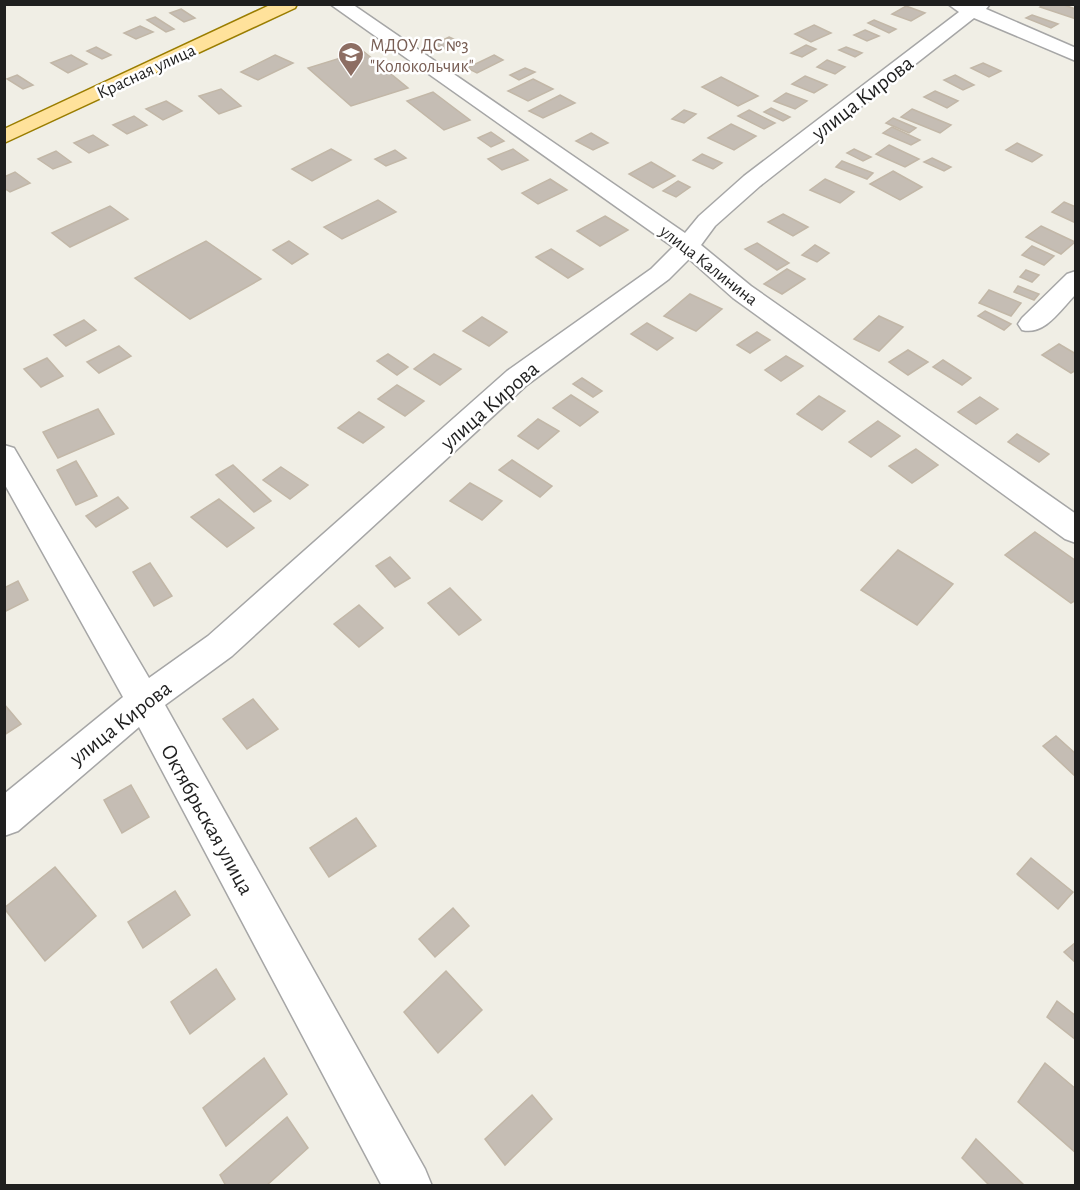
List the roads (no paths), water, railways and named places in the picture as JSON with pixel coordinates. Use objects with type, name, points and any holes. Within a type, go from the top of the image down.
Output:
[{"type":"main road","name":"Красная улица","points":[[4,137],[288,4]]},
{"type":"street","name":"улица Калинина","points":[[339,4],[688,246],[742,292],[1076,531]]},
{"type":"street","name":"улица Кирова","points":[[4,818],[144,701],[220,646],[517,378],[660,274],[688,246],[707,221],[752,181],[970,7]]},
{"type":"street","points":[[970,7],[1076,55]]},
{"type":"street","points":[[1031,324],[1076,279]]},
{"type":"street","name":"Октябрьская улица","points":[[4,455],[144,701],[408,1185]]},
{"type":"place","name":"МДОУ ДС №3 \"Колокольчик\"","points":[[351,78]]}]
